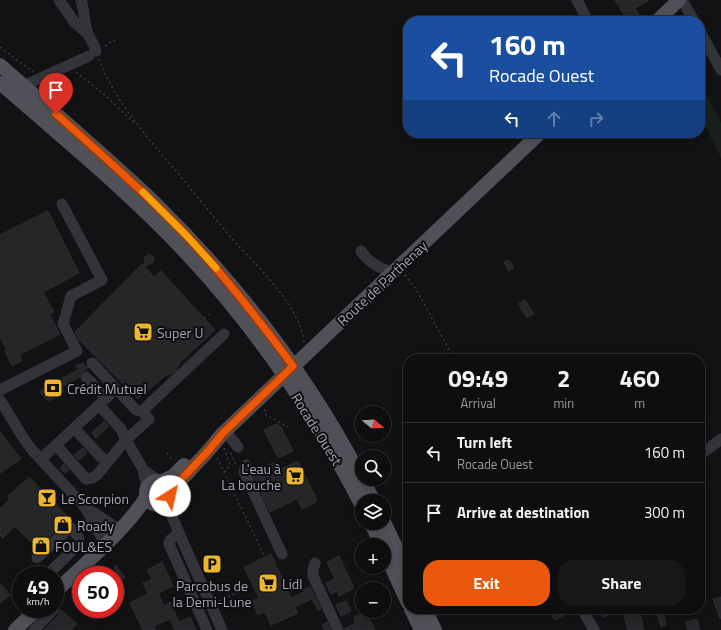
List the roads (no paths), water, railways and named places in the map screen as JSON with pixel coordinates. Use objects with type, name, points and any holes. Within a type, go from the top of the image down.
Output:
[{"type":"main road","points":[[662,16],[680,0]]},
{"type":"main road","name":"Rocade Ouest","points":[[0,65],[138,187],[182,230],[243,301],[288,371],[328,446],[356,494]]},
{"type":"main road","name":"Rocade Ouest","points":[[0,82],[115,184],[180,247],[224,296],[253,333],[288,371]]},
{"type":"main road","name":"Route de Parthenay","points":[[64,594],[139,507],[158,492],[209,441],[224,436],[288,371],[535,138]]},
{"type":"main road","points":[[288,371],[328,419],[355,466]]},
{"type":"main road","points":[[388,530],[403,562]]},
{"type":"main road","points":[[391,566],[403,592]]},
{"type":"main road","points":[[413,614],[421,630]]},
{"type":"main road","points":[[427,614],[435,630]]},
{"type":"main road","points":[[15,630],[28,618]]},
{"type":"street","points":[[23,86],[68,66],[92,53],[94,43],[88,34],[75,23],[59,0]]},
{"type":"street","points":[[81,0],[88,34]]},
{"type":"street","points":[[577,0],[585,16]]},
{"type":"street","points":[[680,0],[691,16]]},
{"type":"street","points":[[705,40],[721,70]]},
{"type":"street","points":[[0,390],[77,351],[64,324],[71,296],[102,280],[62,204]]},
{"type":"street","points":[[361,251],[367,260],[373,264],[396,270]]},
{"type":"street","points":[[56,445],[86,479],[97,475],[145,415],[224,334]]},
{"type":"street","points":[[92,363],[136,410],[145,415]]},
{"type":"street","points":[[86,376],[96,405],[121,429],[143,469],[158,492],[179,534],[222,630]]},
{"type":"street","points":[[41,459],[96,405],[116,389]]},
{"type":"street","points":[[0,400],[4,415],[41,459],[85,507],[106,544]]},
{"type":"street","points":[[74,428],[100,456],[108,462]]},
{"type":"street","points":[[224,436],[238,447]]},
{"type":"street","points":[[705,451],[721,439]]},
{"type":"street","points":[[246,465],[244,472],[282,554]]},
{"type":"street","points":[[85,507],[120,530]]},
{"type":"street","points":[[37,558],[68,529],[71,528],[79,537],[80,542],[56,566]]},
{"type":"street","points":[[179,534],[174,536],[170,540],[169,544],[207,630]]},
{"type":"street","points":[[315,563],[313,576],[338,630]]},
{"type":"street","points":[[585,614],[594,630]]},
{"type":"street","points":[[34,630],[44,618]]},
{"type":"place","name":"Super U","points":[[143,332]]},
{"type":"place","name":"Crédit Mutuel","points":[[53,388]]},
{"type":"place","name":"L'eau à La bouche","points":[[295,476]]},
{"type":"place","name":"Le Scorpion","points":[[47,498]]},
{"type":"place","name":"Roady","points":[[63,525]]},
{"type":"place","name":"FOUL&ES","points":[[41,546]]},
{"type":"place","name":"Parcobus de la Demi-Lune","points":[[212,564]]},
{"type":"place","name":"Lidl","points":[[268,583]]}]
